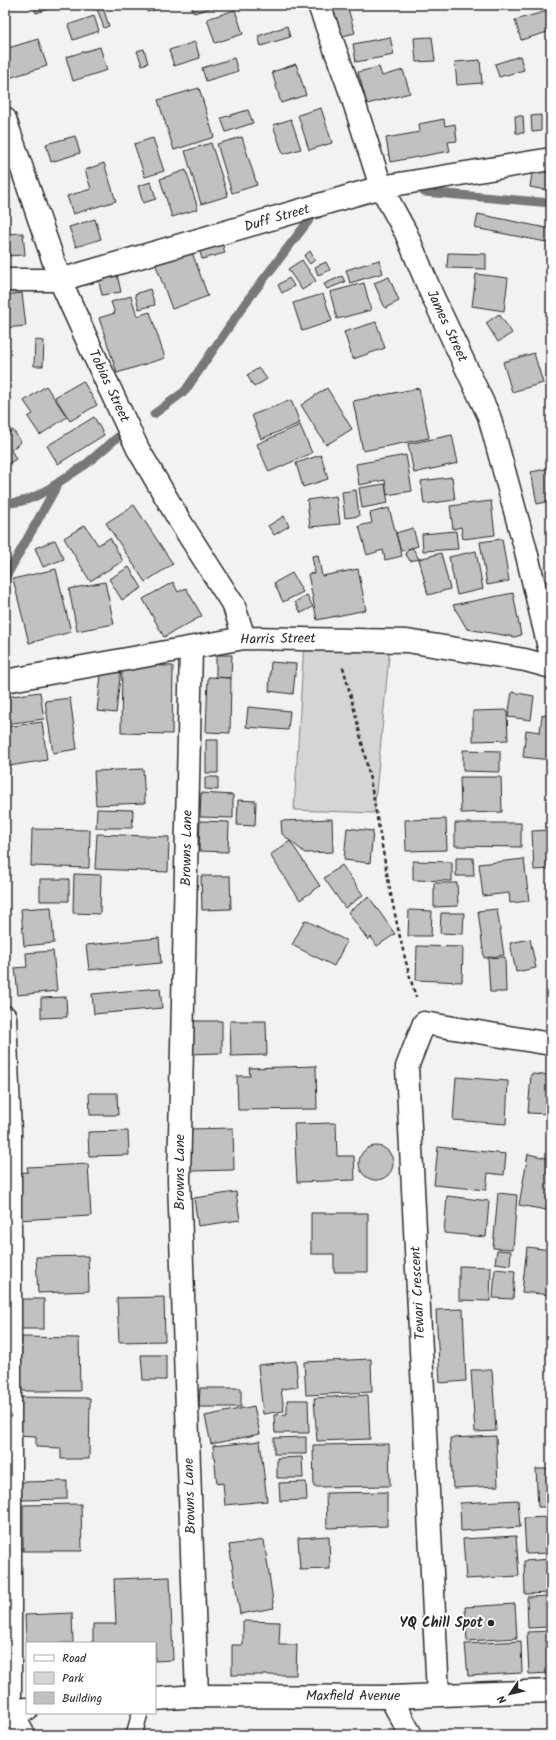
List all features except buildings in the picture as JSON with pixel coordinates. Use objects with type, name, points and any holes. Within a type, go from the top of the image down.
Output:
[{"type":"street","name":"James Street","points":[[319,5],[352,96],[381,187],[406,233],[432,295],[489,416],[525,547],[551,656]]},
{"type":"street","name":"Tobias Street","points":[[5,119],[60,280],[138,449],[181,523],[234,606],[244,638]]},
{"type":"street","name":"Duff Street","points":[[5,280],[60,280],[381,187],[551,159]]},
{"type":"street","name":"Harris Street","points":[[5,681],[244,638],[407,641],[525,660],[551,667]]},
{"type":"street","name":"Browns Lane","points":[[191,648],[179,1180],[197,1696]]},
{"type":"street","points":[[5,1017],[10,1133],[14,1710],[24,1735]]},
{"type":"street","points":[[424,1023],[551,1044]]},
{"type":"street","name":"Tewari Crescent","points":[[424,1023],[407,1067],[438,1694]]},
{"type":"street","name":"Maxfield Avenue","points":[[156,1699],[197,1696],[390,1697],[438,1694],[551,1691]]},
{"type":"street","points":[[390,1697],[411,1735]]},
{"type":"lane","points":[[134,1735],[140,1714]]},
{"type":"path","points":[[335,639],[353,705],[406,965],[424,1023]]},
{"type":"green space","points":[[304,642],[390,646],[374,813],[294,810]]},
{"type":"waterway","points":[[424,192],[551,203]]},
{"type":"waterway","points":[[154,414],[185,391],[246,302],[313,215],[319,214]]},
{"type":"waterway","points":[[5,581],[59,482],[85,465],[119,436]]},
{"type":"waterway","points":[[5,503],[27,500],[58,483]]},
{"type":"place","name":"YQ Chill Spot","points":[[491,1623]]}]
